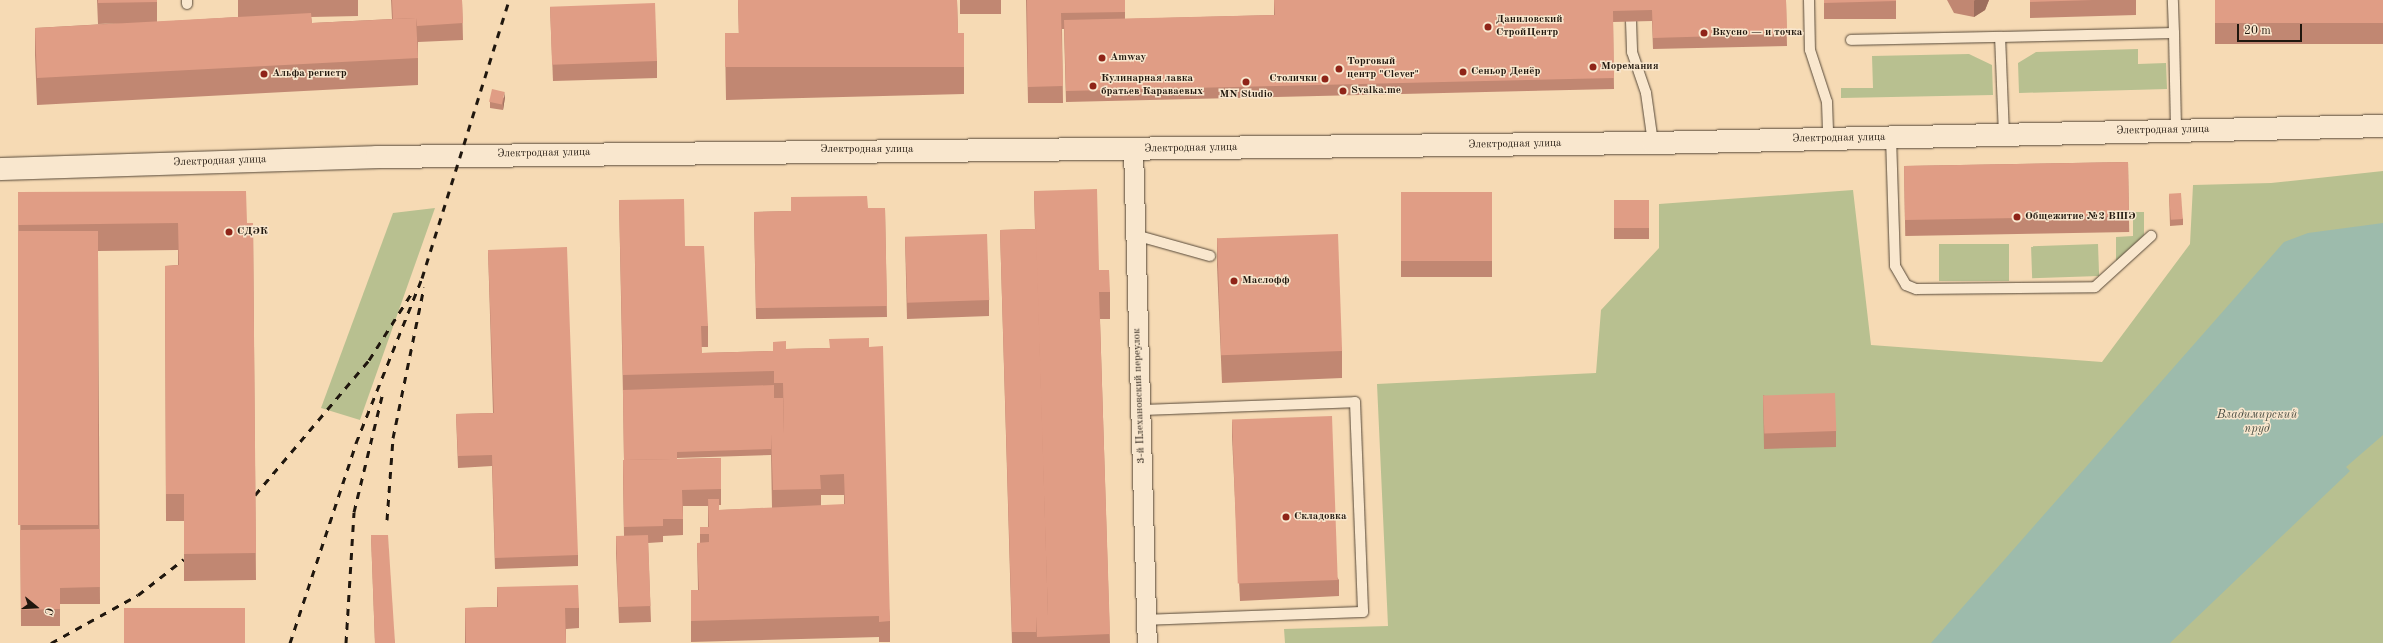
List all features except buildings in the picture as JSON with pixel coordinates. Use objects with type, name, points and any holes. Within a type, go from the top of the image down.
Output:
[{"type":"street","name":"Электродная улица","points":[[0,169],[392,156],[1653,143],[2383,126]]},
{"type":"street","name":"3-й Плехановский переулок","points":[[1133,149],[1148,643]]},
{"type":"lane","points":[[1809,0],[1810,50],[1827,102],[1828,139]]},
{"type":"lane","points":[[2173,0],[2176,131]]},
{"type":"lane","points":[[1631,21],[1632,52],[1646,93],[1653,143]]},
{"type":"lane","points":[[1851,40],[2174,33]]},
{"type":"lane","points":[[2000,36],[2004,135]]},
{"type":"lane","points":[[1891,138],[1895,266],[1906,285],[1916,289],[2095,287],[2151,236]]},
{"type":"lane","points":[[1135,235],[1210,256]]},
{"type":"lane","points":[[1141,410],[1355,402],[1363,612],[1147,620]]},
{"type":"green space","points":[[2138,49],[2138,64],[2166,63],[2167,89],[2019,93],[2018,63],[2036,52]]},
{"type":"green space","points":[[1969,54],[1992,65],[1993,95],[1841,98],[1841,88],[1873,88],[1872,56]]},
{"type":"green space","points":[[2383,171],[2383,643],[1285,643],[1284,629],[1388,626],[1377,384],[1596,373],[1601,310],[1659,248],[1659,204],[1853,190],[1871,345],[2102,362],[2190,244],[2193,185],[2271,183]]},
{"type":"green space","points":[[435,208],[360,420],[321,408],[393,213]]},
{"type":"green space","points":[[2133,212],[2144,212],[2144,235],[2116,261],[2116,237],[2133,236]]},
{"type":"green space","points":[[1939,244],[2009,244],[2009,281],[1939,281]]},
{"type":"green space","points":[[2098,244],[2099,276],[2032,278],[2031,246]]},
{"type":"water","name":"Владимирский пруд","points":[[2383,223],[2383,435],[2346,467],[2350,471],[2170,643],[1931,643],[2284,242],[2308,233]]},
{"type":"railway","points":[[290,643],[356,443],[422,278],[509,0]]},
{"type":"railway","points":[[387,520],[393,438],[424,287]]},
{"type":"railway","points":[[255,495],[369,360],[413,291]]},
{"type":"railway","points":[[346,643],[354,512],[383,392]]},
{"type":"railway","points":[[51,643],[138,595],[184,559]]},
{"type":"place","name":"Даниловский СтройЦентр","points":[[1488,27]]},
{"type":"place","name":"Вкусно — и точка","points":[[1704,33]]},
{"type":"place","name":"Amway","points":[[1102,58]]},
{"type":"place","name":"Моремания","points":[[1593,67]]},
{"type":"place","name":"Торговый центр \"Clever\"","points":[[1339,69]]},
{"type":"place","name":"Сеньор Денёр","points":[[1463,72]]},
{"type":"place","name":"Альфа регистр","points":[[264,74]]},
{"type":"place","name":"Столички","points":[[1325,79]]},
{"type":"place","name":"MN Studio","points":[[1246,82]]},
{"type":"place","name":"Кулинарная лавка братьев Караваевых","points":[[1093,86]]},
{"type":"place","name":"Svalka.me","points":[[1343,91]]},
{"type":"place","name":"Общежитие №2 ВШЭ","points":[[2017,217]]},
{"type":"place","name":"СДЭК","points":[[229,232]]},
{"type":"place","name":"Маслофф","points":[[1234,281]]},
{"type":"place","name":"Складовка","points":[[1286,517]]}]
